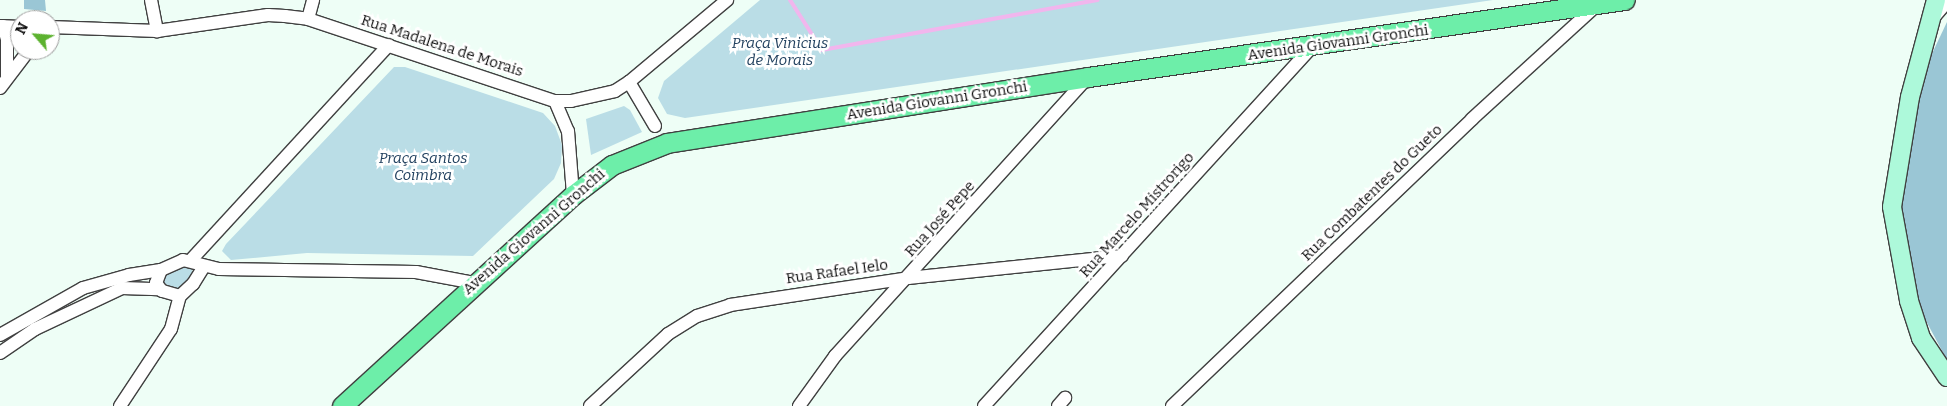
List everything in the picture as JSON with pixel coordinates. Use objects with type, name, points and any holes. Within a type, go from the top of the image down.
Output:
[{"type":"main road","name":"Avenida Giovanni Gronchi","points":[[342,406],[474,283],[573,195],[612,165],[667,143],[1088,77],[1624,0]]},
{"type":"main road","points":[[1935,9],[1910,97],[1892,207],[1909,301],[1921,338],[1947,377]]},
{"type":"street","points":[[151,0],[157,31]]},
{"type":"street","points":[[308,19],[313,0]]},
{"type":"street","points":[[573,195],[568,131],[555,101],[590,98],[615,91],[727,0]]},
{"type":"street","points":[[1935,9],[1947,2]]},
{"type":"street","name":"Rua Combatentes do Gueto","points":[[1172,406],[1472,119],[1597,5]]},
{"type":"street","name":"Rua Madalena de Morais","points":[[60,27],[157,31],[268,15],[308,19],[555,101]]},
{"type":"street","points":[[1,26],[7,76]]},
{"type":"street","points":[[0,335],[83,288],[129,275],[161,270],[175,262],[191,260],[389,45]]},
{"type":"street","name":"Rua Marcelo Mistrorigo","points":[[984,406],[1313,46]]},
{"type":"street","points":[[0,88],[21,60]]},
{"type":"street","name":"Rua José Pepe","points":[[799,406],[835,356],[908,278],[1088,77]]},
{"type":"street","points":[[628,82],[655,126]]},
{"type":"street","name":"Rua Rafael Ielo","points":[[590,406],[668,334],[697,316],[730,305],[770,297],[908,278],[1122,256]]},
{"type":"street","points":[[191,260],[203,268],[416,272],[474,283]]},
{"type":"street","points":[[120,406],[171,329],[180,296],[193,284],[203,268]]},
{"type":"street","points":[[157,286],[161,270]]},
{"type":"street","points":[[0,353],[35,329],[114,291],[134,286],[157,286],[180,296]]},
{"type":"green space","name":"Praça Vinicius de Morais","points":[[760,0],[1493,0],[685,118],[667,114],[658,98],[664,81]]},
{"type":"green space","name":"Praça Santos Coimbra","points":[[394,67],[405,67],[543,113],[555,126],[562,145],[561,163],[554,179],[473,256],[307,253],[231,260],[222,251],[226,244]]},
{"type":"green space","points":[[624,106],[630,110],[642,132],[591,155],[586,119]]},
{"type":"green space","points":[[188,265],[192,269],[193,278],[180,290],[163,283],[169,270]]},
{"type":"shaded area","points":[[24,0],[45,0],[46,10],[24,9]]},
{"type":"shaded area","points":[[1947,22],[1947,360],[1925,319],[1902,246],[1897,181],[1928,62]]},
{"type":"waterway","points":[[790,0],[822,50],[1097,0]]}]
